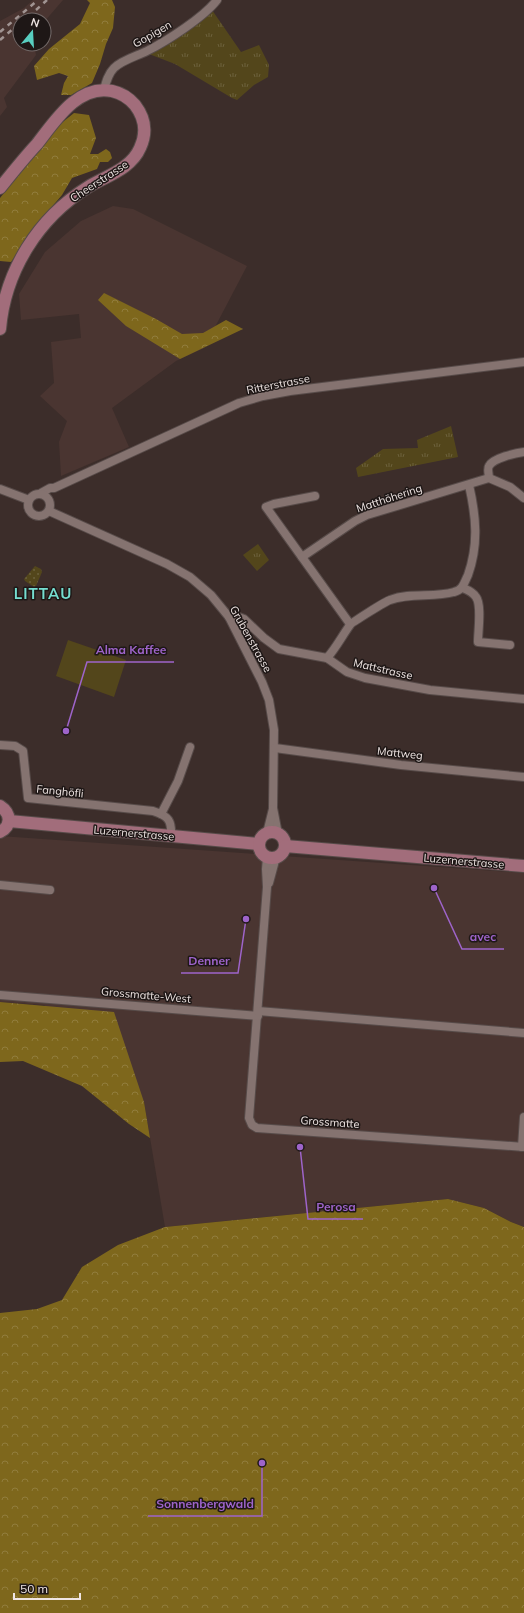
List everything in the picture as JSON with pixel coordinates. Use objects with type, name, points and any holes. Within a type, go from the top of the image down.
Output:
[{"type":"main road","name":"Cheerstrasse","points":[[0,188],[69,106],[85,95],[104,90],[122,94],[133,102],[139,110],[143,119],[144,129],[142,144],[137,154],[127,164],[79,194],[60,209],[41,228],[27,248],[13,275],[6,295],[0,329]]},
{"type":"main road","points":[[0,806],[7,812],[9,822],[6,828],[0,832]]},
{"type":"main road","name":"Luzernerstrasse","points":[[9,822],[259,844]]},
{"type":"main road","points":[[272,833],[283,839],[285,846],[282,853],[272,858],[260,852],[259,844],[262,836],[272,833]]},
{"type":"main road","name":"Luzernerstrasse","points":[[285,846],[524,866]]},
{"type":"street","name":"Gopigen","points":[[104,90],[108,76],[115,67],[148,51],[185,27],[210,9],[217,0]]},
{"type":"street","name":"Ritterstrasse","points":[[41,493],[239,404],[263,396],[324,386],[524,362]]},
{"type":"street","points":[[524,452],[494,461],[489,465],[488,469],[489,478],[510,487],[524,498]]},
{"type":"street","name":"Matthöhering","points":[[302,557],[354,521],[367,515],[489,478]]},
{"type":"street","points":[[327,658],[347,632],[350,624],[389,600],[402,597],[446,594],[463,588],[471,566],[476,538],[474,511],[469,485]]},
{"type":"street","points":[[50,500],[41,493],[32,496],[28,504],[30,511],[36,516],[43,516],[49,511],[50,500],[54,488]]},
{"type":"street","points":[[0,489],[29,500]]},
{"type":"street","points":[[315,496],[266,507],[350,624]]},
{"type":"street","name":"Grubenstrasse","points":[[49,511],[167,564],[190,577],[211,595],[229,617],[262,682],[269,700],[275,748],[272,833]]},
{"type":"street","points":[[463,588],[472,592],[477,598],[479,605],[478,642],[510,645]]},
{"type":"street","name":"Mattstrasse","points":[[229,617],[236,616],[244,619],[264,638],[279,649],[327,658],[346,672],[365,678],[430,690],[524,699]]},
{"type":"street","name":"Fanghöfli","points":[[0,745],[15,746],[22,751],[28,798],[153,811],[161,814]]},
{"type":"street","points":[[171,837],[172,824],[161,814],[178,781],[190,747]]},
{"type":"street","name":"Mattweg","points":[[275,748],[401,765],[524,777]]},
{"type":"street","name":"Grossmatte","points":[[272,858],[266,869],[267,887],[249,1118],[252,1125],[258,1128],[523,1147],[524,1117]]},
{"type":"street","points":[[0,885],[50,890]]},
{"type":"street","name":"Grossmatte-West","points":[[0,995],[258,1014]]},
{"type":"street","points":[[258,1014],[524,1033]]},
{"type":"shaded area","points":[[33,0],[63,0],[52,13],[17,12]]},
{"type":"shaded area","points":[[12,14],[12,52],[35,52],[36,55],[4,98],[7,107],[0,116],[0,21]]},
{"type":"shaded area","points":[[113,206],[133,209],[247,266],[204,348],[176,361],[112,408],[129,447],[61,476],[59,442],[67,421],[40,396],[54,383],[51,342],[81,338],[79,314],[21,320],[19,294],[45,252],[81,221]]},
{"type":"shaded area","points":[[0,836],[524,873],[524,1227],[484,1208],[448,1199],[165,1227],[144,1102],[44,1005],[0,1002]]},
{"type":"green space","points":[[87,0],[112,0],[115,7],[113,28],[92,83],[71,95],[61,95],[64,83],[68,76],[59,73],[37,80],[34,66],[46,52],[52,52],[52,47],[80,24],[90,3]]},
{"type":"green space","points":[[212,10],[241,52],[259,45],[269,65],[268,77],[254,85],[237,100],[175,64],[149,54]]},
{"type":"green space","points":[[74,113],[89,115],[96,138],[90,154],[98,154],[106,149],[110,152],[112,158],[108,162],[100,162],[97,169],[72,178],[62,195],[38,223],[11,262],[0,261],[0,198],[59,125]]},
{"type":"green space","points":[[104,293],[182,334],[203,333],[226,320],[243,329],[180,359],[126,326],[98,300]]},
{"type":"green space","points":[[451,426],[458,457],[358,477],[356,468],[383,449],[418,448],[417,440]]},
{"type":"green space","points":[[258,544],[269,560],[257,571],[243,555]]},
{"type":"green space","points":[[35,566],[41,569],[42,572],[36,586],[34,587],[24,579]]},
{"type":"green space","points":[[68,640],[126,660],[114,697],[56,676]]},
{"type":"green space","points":[[0,1002],[114,1012],[144,1102],[150,1138],[129,1124],[82,1086],[23,1061],[0,1062]]},
{"type":"green space","points":[[448,1199],[484,1208],[524,1227],[524,1613],[0,1613],[0,1313],[37,1309],[62,1300],[82,1267],[118,1245],[165,1227]]},
{"type":"railway","points":[[0,32],[38,0]]},
{"type":"railway","points":[[36,10],[47,0]]},
{"type":"railway","points":[[0,40],[12,30]]},
{"type":"place","name":"Alma Kaffee","points":[[66,731]]},
{"type":"place","name":"avec","points":[[434,888]]},
{"type":"place","name":"Denner","points":[[246,919]]},
{"type":"place","name":"Perosa","points":[[300,1147]]},
{"type":"place","name":"Sonnenbergwald","points":[[262,1463]]},
{"type":"district","name":"LITTAU","points":[[43,594]]}]
